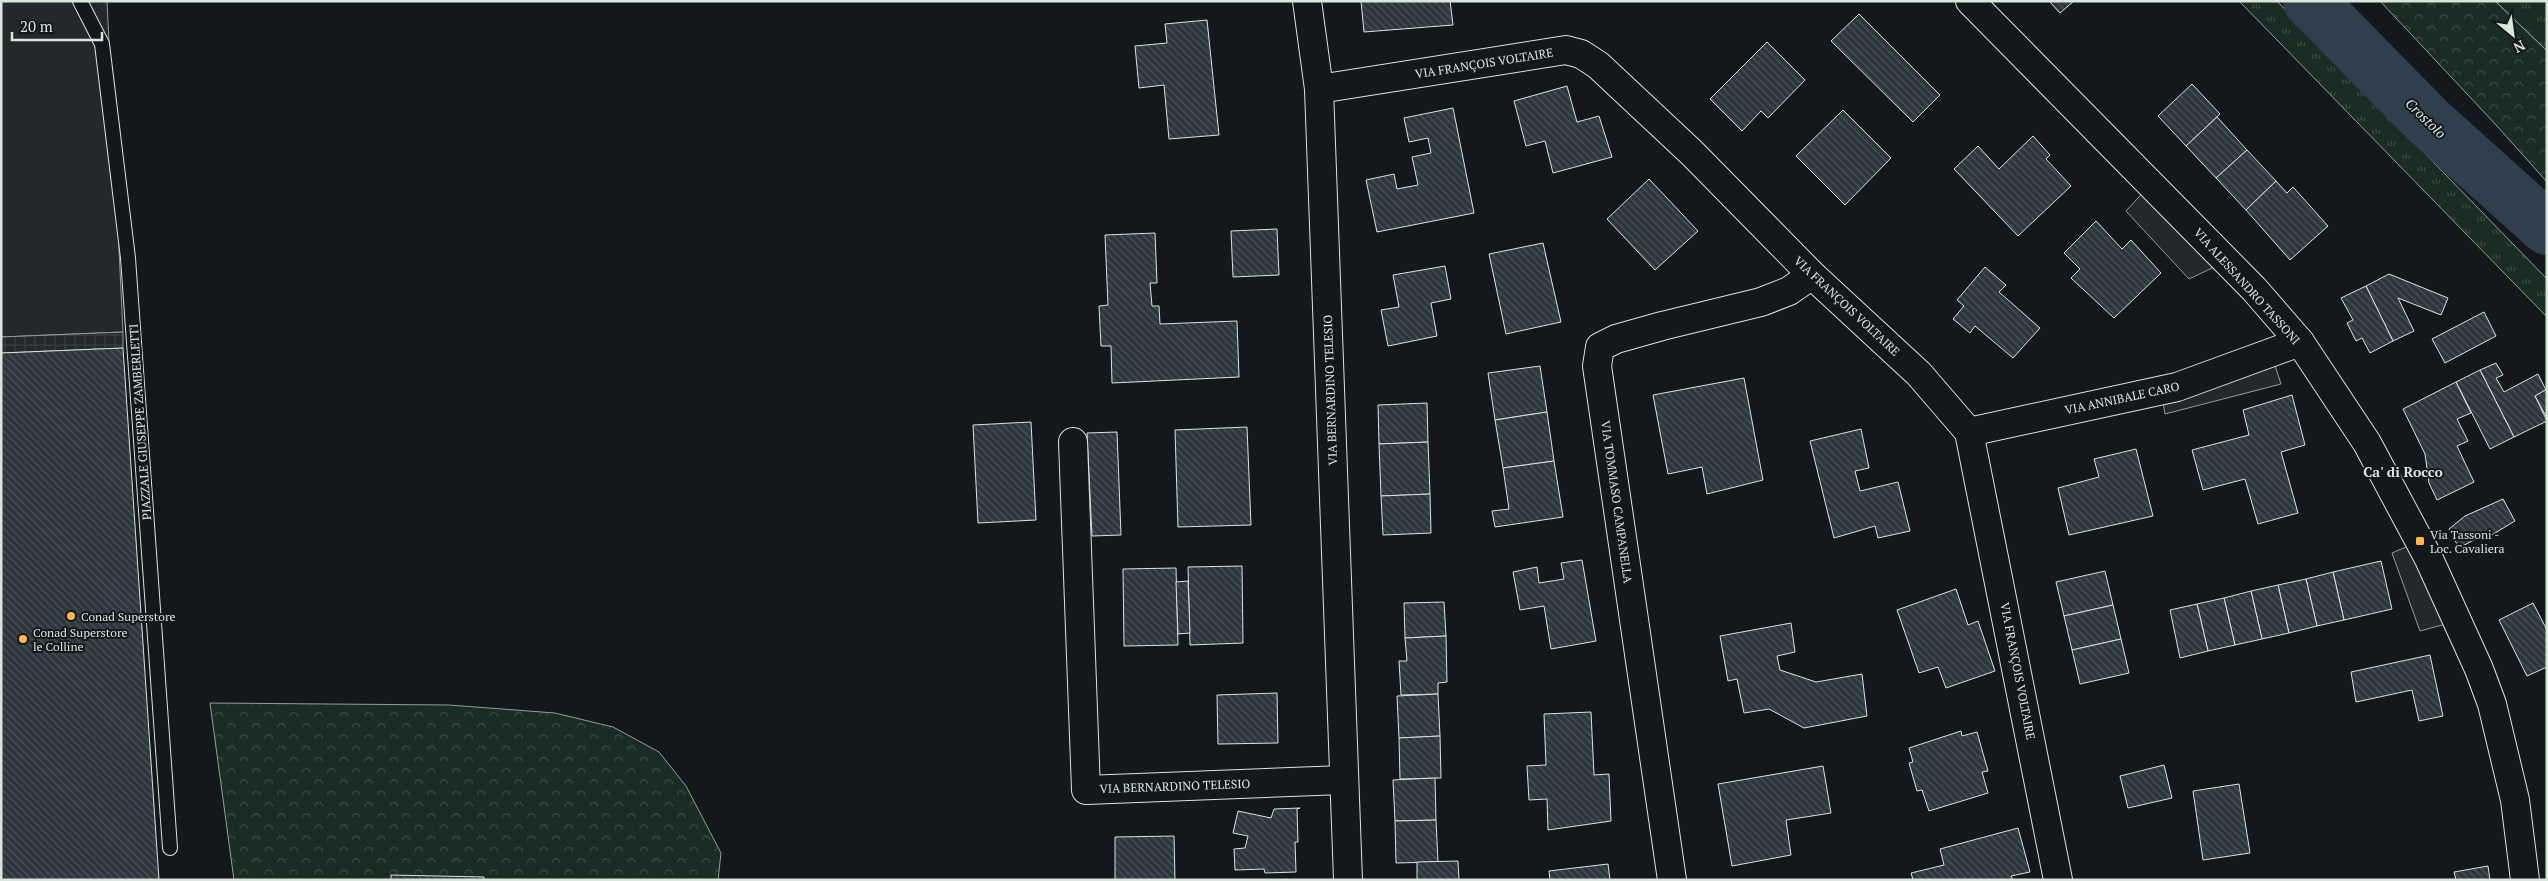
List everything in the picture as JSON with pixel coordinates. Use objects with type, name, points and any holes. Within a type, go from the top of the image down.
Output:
[{"type":"street","name":"VIA BERNARDINO TELESIO","points":[[1306,1],[1319,89],[1348,880]]},
{"type":"street","name":"VIA ALESSANDRO TASSONI","points":[[1970,1],[2221,255],[2300,342],[2368,443],[2399,499],[2479,669],[2492,704],[2505,754],[2514,800],[2525,880]]},
{"type":"street","name":"VIA FRANÇOIS VOLTAIRE","points":[[1319,89],[1566,50],[1581,54],[1598,65],[1692,153],[1812,275],[1919,374],[1969,432],[2058,880]]},
{"type":"street","name":"VIA TOMMASO CAMPANELLA","points":[[1672,880],[1597,366],[1600,347],[1616,339],[1662,326],[1761,302],[1789,291],[1812,275]]},
{"type":"street","name":"VIA ANNIBALE CARO","points":[[1969,432],[2177,387],[2300,342]]},
{"type":"street","name":"VIA BERNARDINO TELESIO","points":[[1073,442],[1086,790],[1343,780]]},
{"type":"lane","name":"PIAZZALE GIUSEPPE ZAMBERLETTI","points":[[80,1],[102,44],[128,258],[170,848]]},
{"type":"green space","points":[[2239,1],[2277,1],[2547,279],[2547,317]]},
{"type":"green space","points":[[2380,1],[2495,1],[2547,51],[2547,182],[2497,126]]},
{"type":"green space","points":[[2495,1],[2547,1],[2547,51]]},
{"type":"green space","points":[[210,703],[449,705],[555,713],[613,727],[659,752],[686,786],[721,853],[718,880],[234,880]]},
{"type":"shaded area","points":[[1,1],[107,1],[123,332],[1,337]]},
{"type":"shaded area","points":[[2151,184],[2227,261],[2189,279],[2126,211]]},
{"type":"shaded area","points":[[123,332],[123,348],[1,353],[1,337]]},
{"type":"shaded area","points":[[2271,353],[2281,384],[2165,414],[2161,391]]},
{"type":"shaded area","points":[[2420,541],[2457,621],[2420,631],[2392,553]]},
{"type":"building","points":[[1361,1],[1450,1],[1453,25],[1364,32]]},
{"type":"building","points":[[2049,1],[2074,1],[2060,13]]},
{"type":"building","points":[[1859,14],[1940,95],[1913,122],[1831,41]]},
{"type":"building","points":[[1207,20],[1219,135],[1169,139],[1164,85],[1139,88],[1135,46],[1167,43],[1165,24]]},
{"type":"building","points":[[1767,42],[1805,80],[1768,118],[1761,111],[1742,131],[1710,99]]},
{"type":"building","points":[[2192,84],[2220,114],[2186,146],[2158,116]]},
{"type":"building","points":[[1567,86],[1577,122],[1599,116],[1612,157],[1553,173],[1545,141],[1526,146],[1514,101]]},
{"type":"building","points":[[1453,108],[1474,213],[1377,232],[1366,180],[1394,174],[1397,189],[1418,185],[1412,157],[1431,153],[1428,138],[1409,142],[1404,118]]},
{"type":"building","points":[[1843,110],[1891,158],[1845,205],[1796,156]]},
{"type":"building","points":[[2217,117],[2247,150],[2216,178],[2186,146]]},
{"type":"building","points":[[2033,136],[2050,155],[2046,159],[2071,186],[2018,236],[1954,169],[1978,146],[1999,169]]},
{"type":"building","points":[[2247,150],[2276,181],[2246,210],[2216,178]]},
{"type":"building","points":[[1649,179],[1698,231],[1655,270],[1607,219]]},
{"type":"building","points":[[2276,181],[2287,193],[2293,187],[2328,226],[2290,260],[2246,210]]},
{"type":"building","points":[[2096,221],[2122,249],[2131,240],[2161,273],[2114,318],[2071,278],[2080,269],[2064,253]]},
{"type":"building","points":[[1277,229],[1279,275],[1233,277],[1231,231]]},
{"type":"building","points":[[1155,233],[1157,283],[1150,283],[1152,306],[1159,306],[1160,324],[1237,321],[1239,377],[1112,383],[1111,346],[1101,346],[1099,306],[1108,305],[1105,235]]},
{"type":"building","points":[[1543,243],[1561,322],[1506,334],[1489,254]]},
{"type":"building","points":[[1445,266],[1451,299],[1431,303],[1437,336],[1388,346],[1381,310],[1399,307],[1393,275]]},
{"type":"building","points":[[1985,267],[2006,285],[1999,292],[2040,328],[2013,358],[1975,326],[1970,333],[1953,319],[1964,306],[1957,300]]},
{"type":"building","points":[[2389,274],[2448,298],[2441,315],[2398,298],[2414,331],[2393,341],[2366,286]]},
{"type":"building","points":[[2366,286],[2393,341],[2370,353],[2362,338],[2356,341],[2347,323],[2353,320],[2341,298]]},
{"type":"building","points":[[2484,312],[2496,336],[2445,363],[2432,339]]},
{"type":"building","name":"Conad Superstore","points":[[123,348],[159,880],[1,880],[1,353]]},
{"type":"building","points":[[2496,363],[2503,375],[2496,378],[2504,392],[2538,374],[2546,390],[2535,396],[2547,421],[2514,437],[2480,370]]},
{"type":"building","points":[[1540,366],[1547,412],[1495,420],[1488,373]]},
{"type":"building","points":[[2480,370],[2514,437],[2490,449],[2456,382]]},
{"type":"building","points":[[1744,378],[1763,480],[1707,494],[1702,467],[1668,474],[1653,395]]},
{"type":"building","points":[[2456,382],[2471,413],[2457,419],[2468,441],[2457,446],[2474,482],[2437,500],[2429,483],[2425,454],[2403,409]]},
{"type":"building","points":[[2547,389],[2547,418],[2535,396]]},
{"type":"building","points":[[2292,395],[2305,445],[2281,452],[2298,513],[2258,524],[2245,479],[2203,490],[2192,450],[2249,435],[2243,410]]},
{"type":"building","points":[[1427,403],[1428,442],[1379,444],[1378,405]]},
{"type":"building","points":[[1547,412],[1554,461],[1503,468],[1495,420]]},
{"type":"building","points":[[1031,422],[1036,520],[978,523],[973,425]]},
{"type":"building","points":[[1247,427],[1251,525],[1178,527],[1175,430]]},
{"type":"building","points":[[1861,429],[1869,468],[1855,471],[1860,491],[1898,482],[1910,531],[1878,538],[1875,526],[1834,538],[1810,441]]},
{"type":"building","points":[[1117,432],[1121,535],[1092,536],[1087,433]]},
{"type":"building","points":[[1428,442],[1430,494],[1381,496],[1379,444]]},
{"type":"building","points":[[2136,449],[2153,516],[2069,535],[2058,488],[2099,477],[2094,459]]},
{"type":"building","points":[[1554,461],[1563,517],[1495,527],[1492,511],[1509,509],[1503,468]]},
{"type":"building","points":[[1430,494],[1431,533],[1383,535],[1381,496]]},
{"type":"building","points":[[2503,499],[2515,521],[2485,539],[2483,535],[2459,548],[2449,529],[2465,516]]},
{"type":"building","points":[[1582,560],[1596,641],[1551,649],[1544,606],[1520,610],[1513,572],[1537,567],[1539,583],[1564,579],[1561,563]]},
{"type":"building","points":[[2381,561],[2392,609],[2344,620],[2333,572]]},
{"type":"building","points":[[1242,566],[1243,643],[1190,645],[1188,567]]},
{"type":"building","points":[[1176,568],[1178,645],[1124,646],[1123,569]]},
{"type":"building","points":[[2105,571],[2113,605],[2064,616],[2056,582]]},
{"type":"building","points":[[2333,572],[2344,620],[2317,626],[2306,579]]},
{"type":"building","points":[[2306,579],[2317,626],[2289,633],[2278,585]]},
{"type":"building","points":[[1188,581],[1190,633],[1178,634],[1176,582]]},
{"type":"building","points":[[2278,585],[2289,633],[2262,639],[2251,591]]},
{"type":"building","points":[[1956,589],[1968,625],[1978,621],[1995,671],[1946,688],[1938,667],[1919,673],[1897,610]]},
{"type":"building","points":[[2251,591],[2262,639],[2235,645],[2224,598]]},
{"type":"building","points":[[2224,598],[2235,645],[2208,651],[2197,604]]},
{"type":"building","points":[[1444,602],[1446,636],[1405,638],[1404,603]]},
{"type":"building","points":[[2533,603],[2547,630],[2547,667],[2527,676],[2499,620]]},
{"type":"building","points":[[2197,604],[2208,651],[2180,658],[2170,610]]},
{"type":"building","points":[[2113,605],[2121,639],[2072,650],[2064,616]]},
{"type":"building","points":[[1791,623],[1795,652],[1777,656],[1780,670],[1816,682],[1862,674],[1867,716],[1804,728],[1769,709],[1744,713],[1737,679],[1728,681],[1720,636]]},
{"type":"building","points":[[1446,636],[1447,682],[1438,683],[1438,694],[1401,695],[1399,661],[1407,661],[1405,638]]},
{"type":"building","points":[[2121,639],[2129,673],[2080,684],[2072,650]]},
{"type":"building","points":[[2430,655],[2443,716],[2419,721],[2412,690],[2356,702],[2351,672]]},
{"type":"building","points":[[1277,693],[1278,743],[1218,744],[1217,695]]},
{"type":"building","points":[[1438,694],[1440,736],[1399,738],[1397,696]]},
{"type":"building","points":[[1591,712],[1594,775],[1609,774],[1611,821],[1548,830],[1547,799],[1529,800],[1527,766],[1546,765],[1544,714]]},
{"type":"building","points":[[1961,731],[1962,736],[1977,732],[1988,771],[1982,772],[1988,793],[1929,811],[1922,790],[1917,791],[1909,763],[1913,762],[1909,748]]},
{"type":"building","points":[[1440,736],[1441,778],[1400,779],[1399,738]]},
{"type":"building","points":[[2164,765],[2172,798],[2128,808],[2120,776]]},
{"type":"building","points":[[1823,766],[1831,813],[1786,820],[1791,855],[1732,866],[1718,784]]},
{"type":"building","points":[[1435,778],[1436,820],[1395,821],[1393,780]]},
{"type":"building","points":[[2239,784],[2250,853],[2203,860],[2193,791]]},
{"type":"building","points":[[1300,808],[1297,809],[1298,842],[1295,842],[1296,872],[1265,873],[1264,869],[1235,870],[1234,849],[1245,848],[1248,836],[1233,833],[1238,811],[1271,818],[1274,809]]},
{"type":"building","points":[[1436,820],[1438,862],[1396,863],[1395,821]]},
{"type":"building","points":[[2018,828],[2030,872],[2011,876],[2013,880],[1913,880],[1911,873],[1944,865],[1940,849]]},
{"type":"building","points":[[1174,836],[1175,880],[1115,880],[1115,837]]},
{"type":"building","points":[[1458,861],[1459,880],[1417,880],[1417,862]]},
{"type":"building","points":[[1608,864],[1610,880],[1550,880],[1549,871]]},
{"type":"building","points":[[2488,866],[2490,880],[2456,880],[2454,872]]},
{"type":"building","points":[[391,875],[484,877],[484,880],[391,880]]},
{"type":"waterway","name":"Crostolo","points":[[2310,1],[2428,121],[2547,228]]},
{"type":"place","name":"Via Tassoni - Loc. Cavaliera","points":[[2420,541]]},
{"type":"place","name":"Conad Superstore","points":[[71,616]]},
{"type":"place","name":"Conad Superstore le Colline","points":[[23,639]]},
{"type":"district","name":"Ca' di Rocco","points":[[2403,471]]}]
